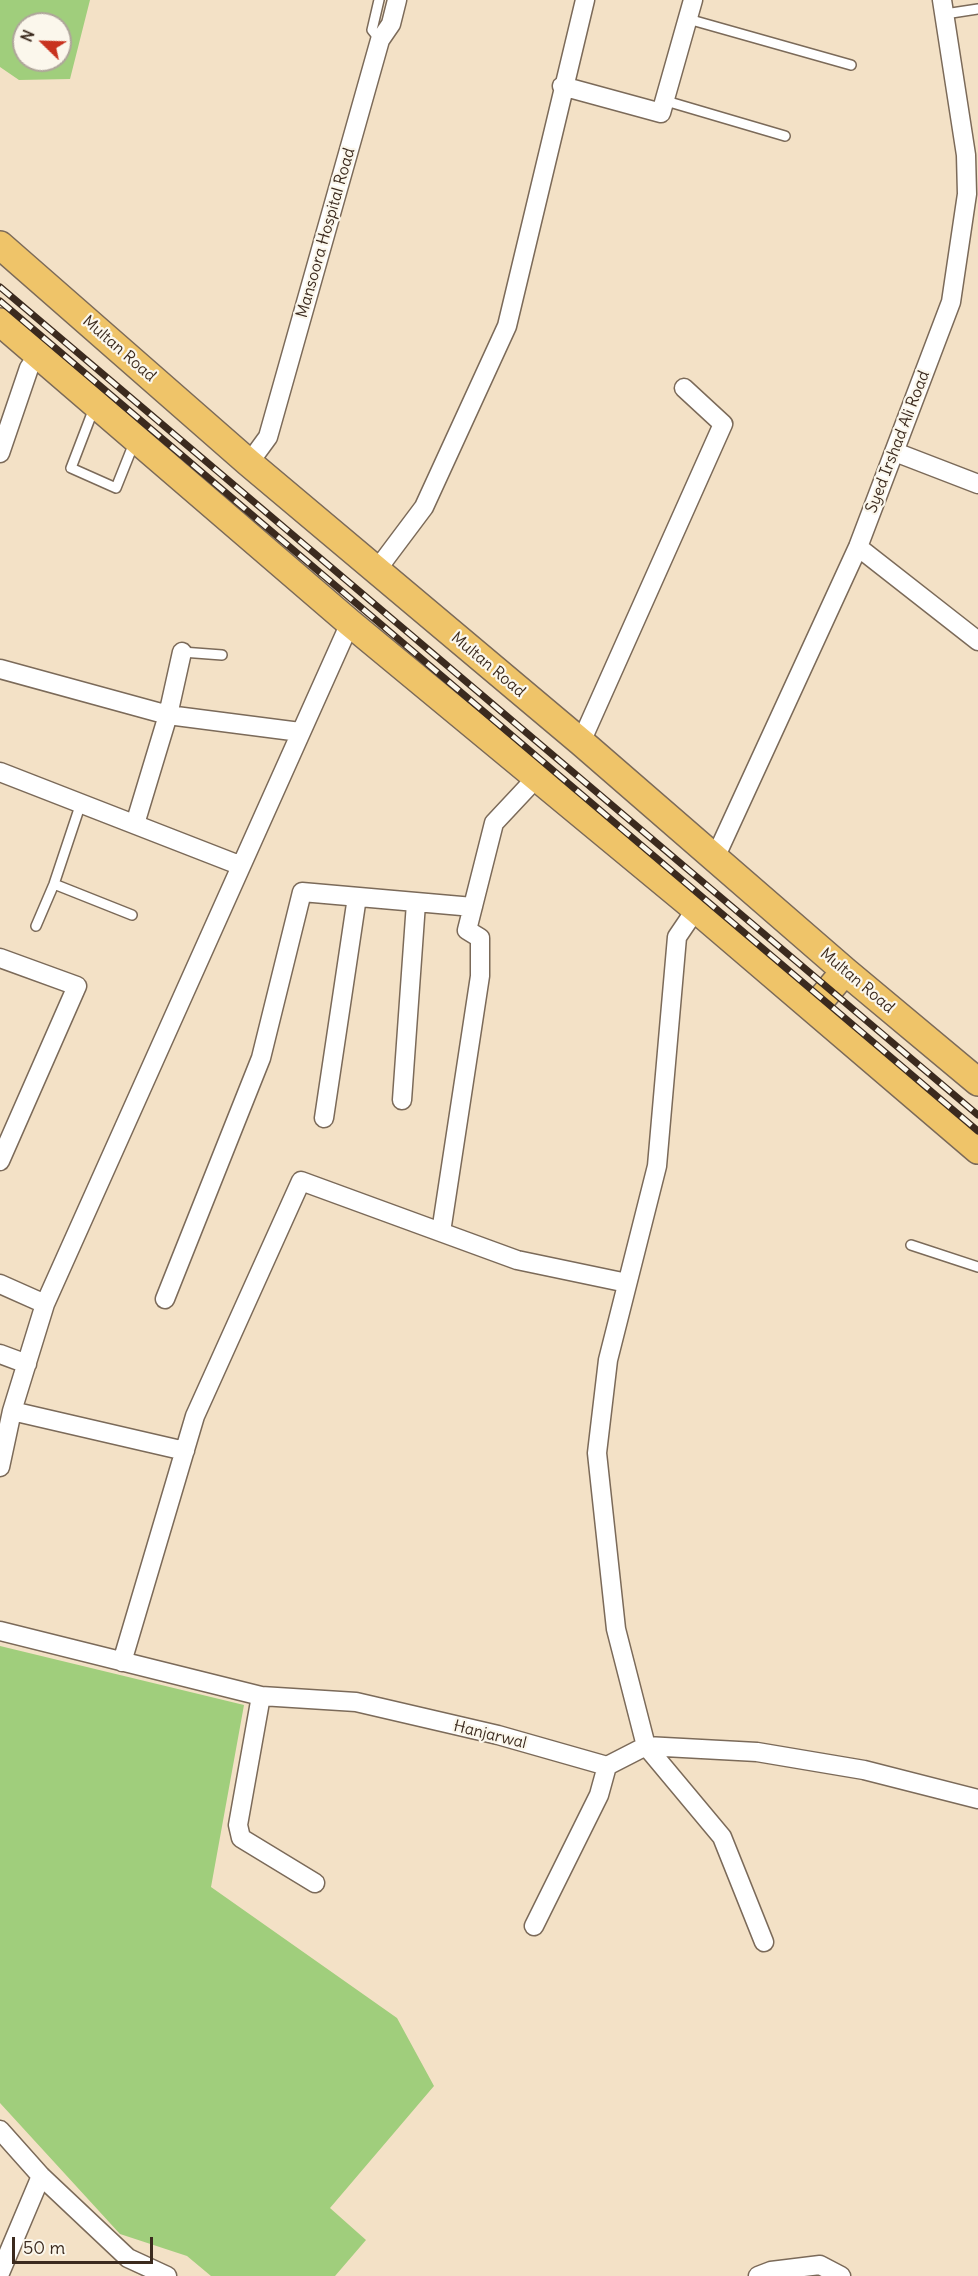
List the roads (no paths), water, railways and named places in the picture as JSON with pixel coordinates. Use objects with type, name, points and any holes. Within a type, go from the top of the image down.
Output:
[{"type":"main road","name":"Multan Road","points":[[0,245],[249,463],[581,742],[845,971],[978,1082]]},
{"type":"main road","points":[[0,322],[350,623],[538,776],[814,1008],[978,1150]]},
{"type":"main road","points":[[814,1008],[845,971]]},
{"type":"street","name":"Mansoora Hospital Road","points":[[249,463],[268,437],[380,40],[391,24],[397,0]]},
{"type":"street","points":[[376,571],[424,507],[507,326],[562,86],[585,0]]},
{"type":"street","points":[[562,86],[661,113],[693,0]]},
{"type":"street","name":"Syed Irshad Ali Road","points":[[715,858],[858,547],[951,302],[964,226],[967,194],[966,155],[943,7]]},
{"type":"street","points":[[0,453],[29,368],[38,356]]},
{"type":"street","points":[[581,742],[723,424],[684,388]]},
{"type":"street","points":[[895,452],[978,484]]},
{"type":"street","points":[[858,547],[978,641]]},
{"type":"street","points":[[0,1467],[12,1411],[45,1304],[116,1150],[239,865],[350,623]]},
{"type":"street","points":[[135,824],[168,714],[182,652]]},
{"type":"street","points":[[0,669],[168,714],[300,732]]},
{"type":"street","points":[[0,772],[239,865]]},
{"type":"street","points":[[441,1232],[480,976],[480,938],[467,930],[494,823],[538,776]]},
{"type":"street","points":[[165,1299],[261,1058],[302,892],[473,907]]},
{"type":"street","points":[[324,1118],[357,897]]},
{"type":"street","points":[[402,1100],[416,903]]},
{"type":"street","points":[[696,909],[677,937],[657,1166],[608,1360],[597,1453],[616,1629],[646,1746],[722,1837],[764,1942]]},
{"type":"street","points":[[0,958],[77,986],[0,1161]]},
{"type":"street","points":[[122,1662],[195,1416],[301,1181],[518,1260],[627,1283]]},
{"type":"street","points":[[0,1284],[45,1304]]},
{"type":"street","points":[[0,1354],[27,1364]]},
{"type":"street","points":[[12,1411],[185,1451]]},
{"type":"street","name":"Hanjarwal","points":[[0,1631],[261,1696],[356,1702],[498,1736],[607,1766]]},
{"type":"street","points":[[261,1696],[238,1825],[241,1838],[315,1883]]},
{"type":"street","points":[[534,1926],[599,1796],[607,1766],[646,1746],[757,1752],[864,1770],[978,1799]]},
{"type":"street","points":[[0,2130],[42,2176],[128,2258],[167,2276]]},
{"type":"street","points":[[0,2273],[42,2176]]},
{"type":"street","points":[[758,2276],[771,2271],[820,2265],[841,2276]]},
{"type":"lane","points":[[379,0],[372,30],[380,40]]},
{"type":"lane","points":[[943,7],[978,9]]},
{"type":"lane","points":[[688,19],[851,65]]},
{"type":"lane","points":[[666,101],[785,136]]},
{"type":"lane","points":[[96,404],[71,468],[116,488],[136,438]]},
{"type":"lane","points":[[182,652],[222,655]]},
{"type":"lane","points":[[36,926],[54,884],[81,803]]},
{"type":"lane","points":[[54,884],[132,915]]},
{"type":"lane","points":[[911,1245],[978,1267]]},
{"type":"railway","points":[[0,287],[978,1115]]},
{"type":"railway","points":[[0,301],[978,1131]]}]
